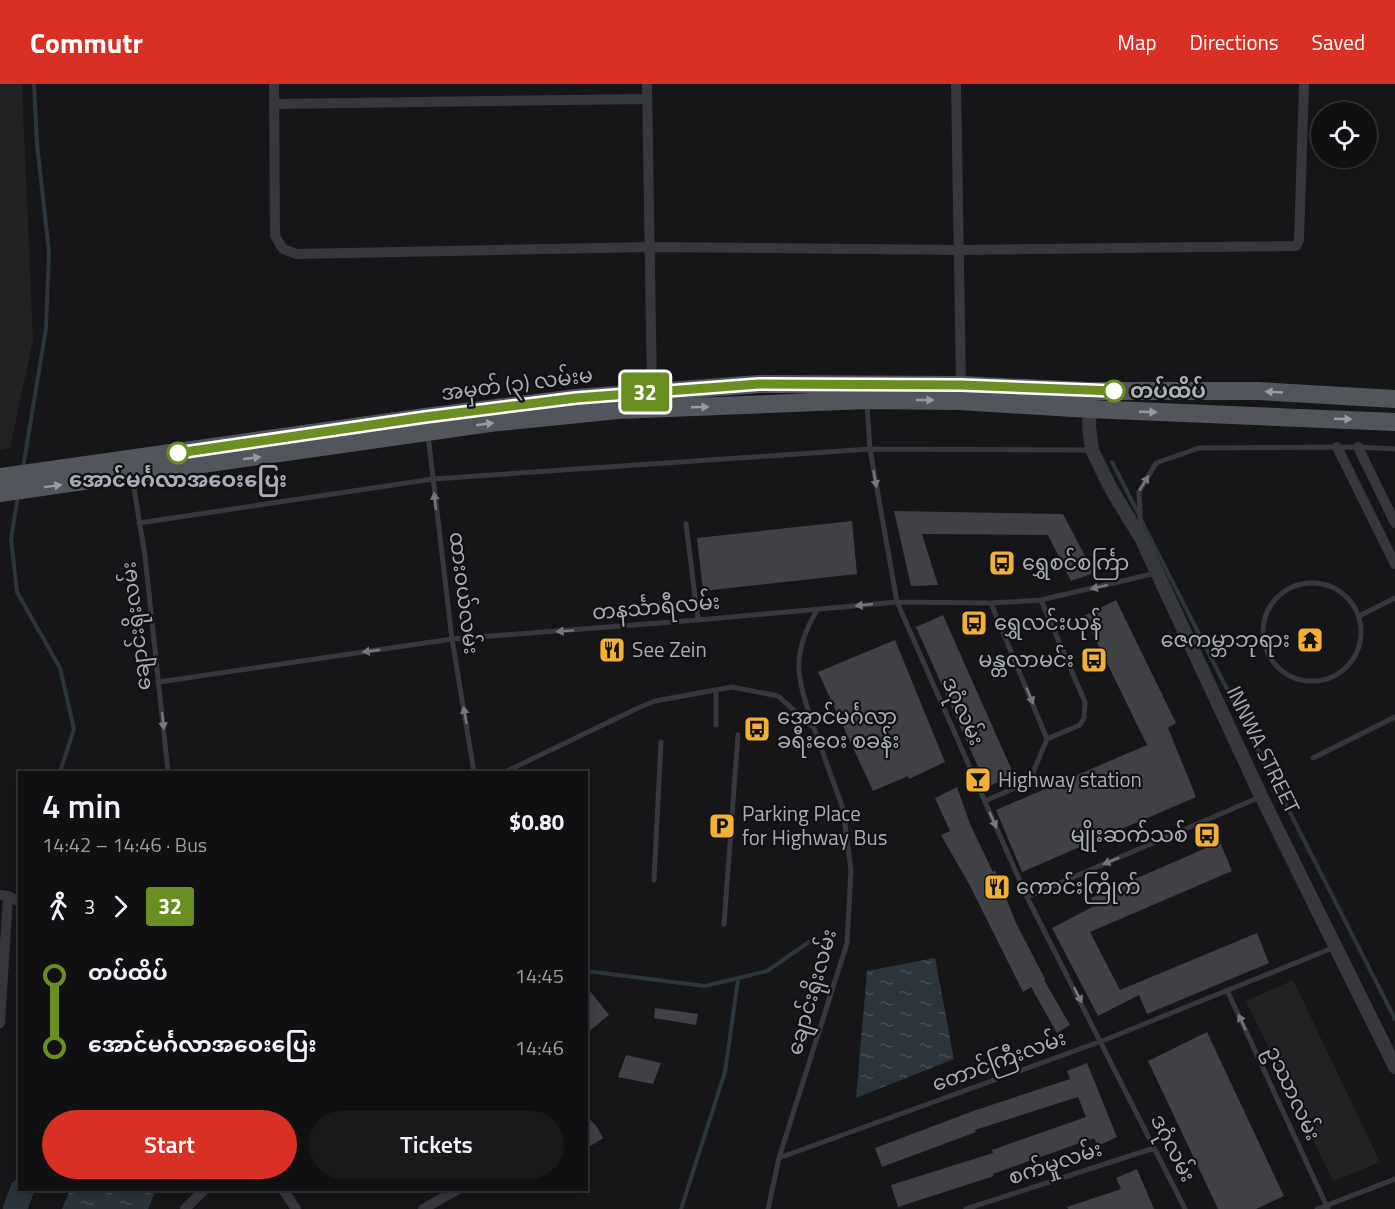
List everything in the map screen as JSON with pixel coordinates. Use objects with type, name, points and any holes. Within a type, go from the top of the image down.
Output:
[{"type":"main road","points":[[14,482],[426,425],[502,422],[618,410],[652,400],[759,384],[960,393],[1089,409],[1395,422]]},
{"type":"main road","points":[[652,400],[867,400],[960,393],[1090,391],[1258,391],[1395,399]]},
{"type":"street","points":[[274,84],[275,236],[283,249],[297,254],[649,247],[960,250],[1296,246],[1299,240],[1304,84]]},
{"type":"street","points":[[646,84],[652,400]]},
{"type":"street","points":[[956,84],[960,250],[960,393]]},
{"type":"street","points":[[274,105],[647,99]]},
{"type":"street","points":[[1090,391],[1089,427],[1092,450]]},
{"type":"street","points":[[1337,447],[1395,564]]},
{"type":"street","points":[[1358,447],[1395,523]]},
{"type":"street","name":"INNWA STREET","points":[[1092,450],[1110,487],[1142,540],[1261,796],[1395,1067]]},
{"type":"street","points":[[1364,502],[1381,494]]},
{"type":"street","points":[[0,1023],[4,896]]},
{"type":"street","points":[[185,1209],[203,1191]]},
{"type":"street","points":[[284,1191],[296,1209]]},
{"type":"street","points":[[423,1209],[455,1191]]},
{"type":"lane","name":"ဒဂုံလမ်း","points":[[867,400],[870,449],[897,602],[1027,897],[1102,1041],[1185,1209]]},
{"type":"lane","name":"ထားဝယ်လမ်း","points":[[426,425],[452,639],[474,771]]},
{"type":"lane","points":[[1142,540],[1139,492],[1156,463],[1199,448],[1358,447],[1395,449]]},
{"type":"lane","points":[[139,523],[433,479],[870,449],[1092,450]]},
{"type":"lane","name":"ချောင်းရိုးလမ်း","points":[[131,467],[159,682],[168,771]]},
{"type":"lane","points":[[687,524],[698,620]]},
{"type":"lane","name":"တနင်္သာရီလမ်း","points":[[159,682],[452,639],[897,602],[991,603],[1041,600],[1156,573]]},
{"type":"lane","points":[[1316,583],[1334,588],[1349,599],[1359,616],[1361,635],[1356,654],[1345,669],[1328,679],[1309,681],[1290,676],[1275,665],[1266,648],[1263,629],[1268,610],[1280,595],[1296,586],[1316,583]]},
{"type":"lane","points":[[1359,616],[1395,598]]},
{"type":"lane","points":[[985,801],[1019,786],[1032,775],[1047,739],[1080,725],[1084,718],[1085,702],[1041,600]]},
{"type":"lane","points":[[991,603],[1047,739]]},
{"type":"lane","points":[[814,728],[799,678],[799,648],[805,629],[817,610]]},
{"type":"lane","name":"ချောင်းရိုးလမ်း","points":[[507,771],[655,701],[732,687],[778,696],[814,728],[843,809],[851,870],[846,943],[779,1158],[768,1209]]},
{"type":"lane","points":[[716,690],[717,725]]},
{"type":"lane","points":[[1313,758],[1394,720]]},
{"type":"lane","points":[[724,924],[738,735]]},
{"type":"lane","points":[[654,880],[661,742]]},
{"type":"lane","points":[[1027,897],[1261,796]]},
{"type":"lane","name":"တောင်ကြီးလမ်း","points":[[779,1158],[1102,1041],[1335,947]]},
{"type":"lane","name":"ဥဿာလမ်း","points":[[1227,990],[1327,1207]]},
{"type":"lane","name":"စက်မှုလမ်း","points":[[966,1209],[1154,1148]]},
{"type":"lane","points":[[1317,1209],[1395,1179]]},
{"type":"shaded area","points":[[0,84],[22,84],[33,340],[10,448],[0,450]]},
{"type":"shaded area","points":[[1293,980],[1380,1162],[1333,1181],[1246,1001]]},
{"type":"water","points":[[935,958],[954,1059],[856,1098],[867,971]]},
{"type":"water","points":[[70,1191],[156,1191],[148,1209],[62,1209]]},
{"type":"building","points":[[894,511],[1063,514],[1094,573],[1071,581],[1048,535],[922,534],[938,585],[911,586]]},
{"type":"building","points":[[852,521],[857,574],[703,591],[697,538]]},
{"type":"building","points":[[1116,600],[1176,723],[1168,728],[1196,797],[1022,872],[996,810],[1147,745],[1084,616]]},
{"type":"building","points":[[943,615],[1014,775],[987,787],[916,627]]},
{"type":"building","points":[[895,640],[945,762],[909,779],[908,776],[873,791],[818,672]]},
{"type":"building","points":[[957,787],[970,824],[993,872],[995,870],[1016,923],[1044,980],[1070,1025],[1057,1033],[1031,987],[1023,992],[969,884],[941,835],[950,831],[935,798]]},
{"type":"building","points":[[1220,842],[1232,871],[1090,932],[1120,990],[1257,933],[1269,963],[1147,1014],[1139,995],[1098,1016],[1052,928],[1094,906],[1091,898]]},
{"type":"building","points":[[588,989],[609,1015],[588,1032]]},
{"type":"building","points":[[655,1008],[698,1014],[696,1025],[654,1018]]},
{"type":"building","points":[[1207,1032],[1284,1196],[1256,1209],[1218,1209],[1148,1061]]},
{"type":"building","points":[[626,1055],[661,1063],[653,1084],[618,1077]]},
{"type":"building","points":[[1087,1063],[1117,1137],[1098,1146],[1094,1138],[993,1174],[994,1176],[898,1207],[891,1185],[993,1153],[992,1150],[1086,1117],[1078,1097],[975,1130],[976,1132],[882,1167],[875,1148],[976,1110],[1070,1079],[1067,1071]]},
{"type":"building","points":[[588,1117],[597,1127],[603,1138],[588,1148]]},
{"type":"building","points":[[1137,1169],[1154,1209],[1068,1209],[1067,1207],[1121,1189],[1116,1178]]},
{"type":"waterway","points":[[23,468],[46,328],[49,252],[37,144],[34,84]]},
{"type":"waterway","points":[[1112,462],[1139,515]]},
{"type":"waterway","points":[[18,496],[11,539],[17,592],[60,668],[74,729],[60,771]]},
{"type":"waterway","points":[[1142,522],[1395,1019]]},
{"type":"waterway","points":[[588,971],[705,986],[767,971],[809,942]]},
{"type":"waterway","points":[[681,1209],[725,1072],[738,980]]},
{"type":"waterway","points":[[15,1209],[22,1191]]},
{"type":"bus line","name":"32","points":[[178,453],[425,417],[576,398],[759,384],[961,385],[1114,391]]},
{"type":"place","name":"တပ်ထိပ်","points":[[1114,391]]},
{"type":"place","name":"အောင်မင်္ဂလာအဝေးပြေး","points":[[178,453]]},
{"type":"place","name":"ရွှေစင်စင်္ကြာ","points":[[1002,563]]},
{"type":"place","name":"ရွှေလင်းယုန်","points":[[974,623]]},
{"type":"place","name":"ဇေကမ္ဘာဘုရား","points":[[1310,640]]},
{"type":"place","name":"See Zein","points":[[612,650]]},
{"type":"place","name":"မန္တလာမင်း","points":[[1094,660]]},
{"type":"place","name":"အောင်မင်္ဂလာ ခရီးဝေး စခန်း","points":[[757,729]]},
{"type":"place","name":"Highway station","points":[[978,780]]},
{"type":"place","name":"Parking Place for Highway Bus","points":[[722,826]]},
{"type":"place","name":"မျိုးဆက်သစ်","points":[[1207,835]]},
{"type":"place","name":"ကောင်းကြိုက်","points":[[997,887]]}]
